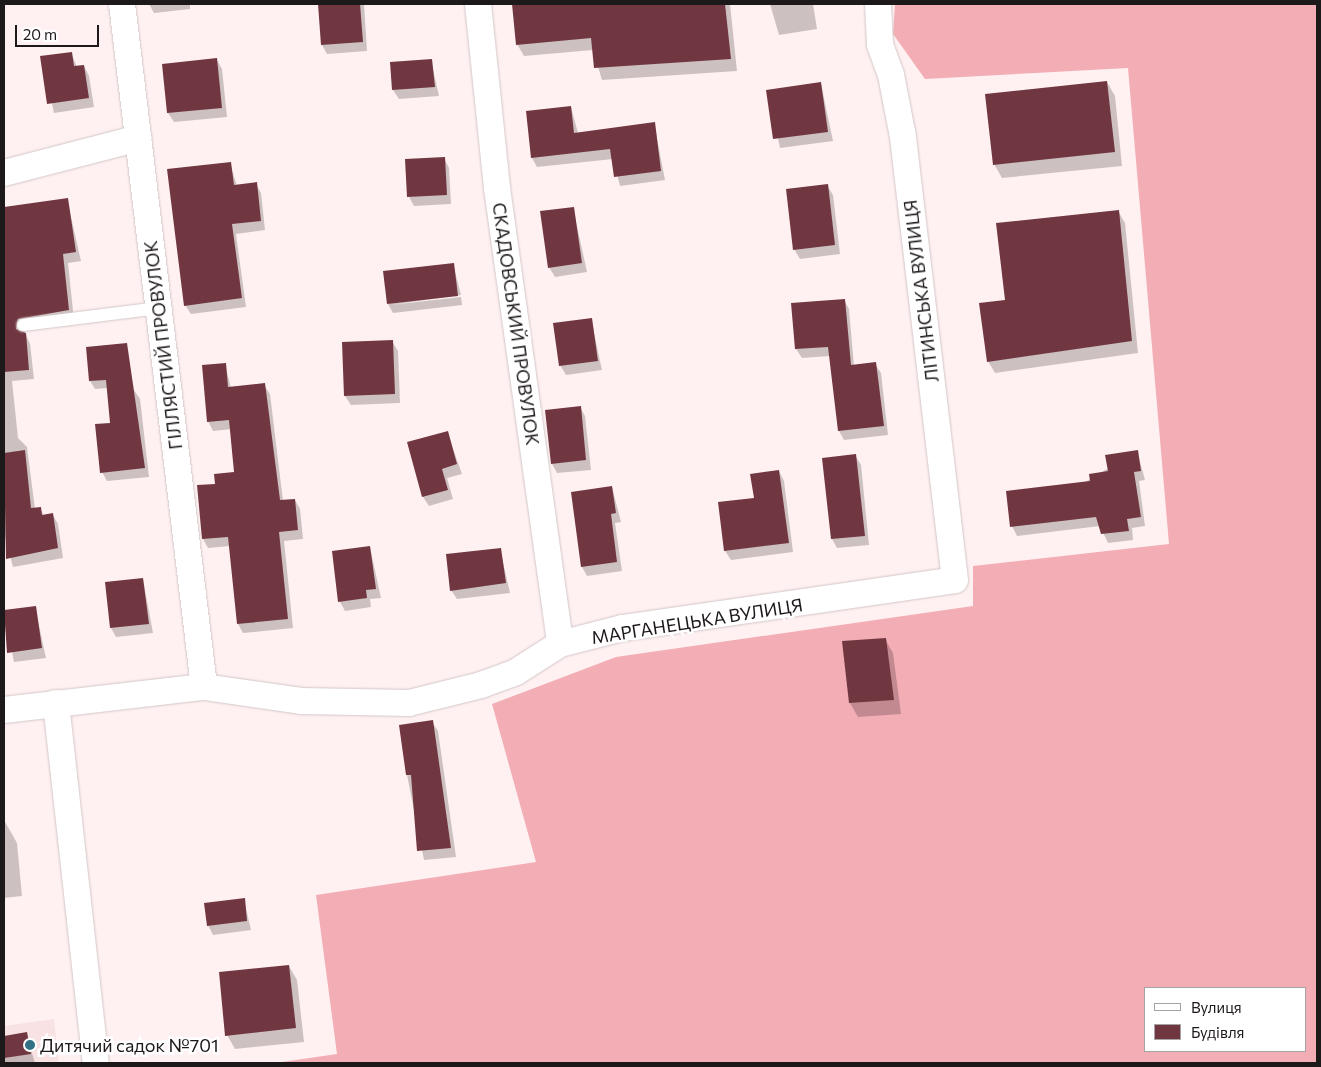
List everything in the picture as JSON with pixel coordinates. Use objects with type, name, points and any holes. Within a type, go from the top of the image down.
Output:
[{"type":"street","name":"ГІЛЛЯСТИЙ ПРОВУЛОК","points":[[122,4],[204,687]]},
{"type":"street","name":"СКАДОВСЬКИЙ ПРОВУЛОК","points":[[478,4],[497,188],[560,644]]},
{"type":"street","name":"ЛІТИНСЬКА ВУЛИЦЯ","points":[[878,4],[880,44],[891,75],[902,132],[955,580]]},
{"type":"street","points":[[4,173],[139,138]]},
{"type":"street","name":"МАРГАНЕЦЬКА ВУЛИЦЯ","points":[[4,710],[204,687],[301,701],[409,703],[516,672],[560,644],[623,628],[955,580]]},
{"type":"street","points":[[56,703],[96,1063]]},
{"type":"lane","points":[[23,325],[159,308]]},
{"type":"shaded area","points":[[895,4],[1317,4],[1317,1063],[275,1063],[337,1054],[316,895],[536,862],[492,704],[616,657],[973,606],[973,566],[1169,544],[1128,68],[925,79],[893,34]]},
{"type":"shaded area","name":"Дитячий садок №701","points":[[54,1019],[59,1063],[4,1063],[4,1026]]},
{"type":"building","points":[[318,4],[360,4],[363,42],[321,45]]},
{"type":"building","points":[[512,4],[725,4],[731,59],[594,68],[591,38],[516,45]]},
{"type":"building","points":[[72,52],[74,66],[84,65],[89,98],[47,104],[40,56]]},
{"type":"building","points":[[217,58],[222,108],[167,113],[162,64]]},
{"type":"building","points":[[432,59],[435,87],[392,90],[390,62]]},
{"type":"building","points":[[1107,81],[1115,152],[993,165],[985,94]]},
{"type":"building","points":[[821,82],[828,132],[773,139],[766,90]]},
{"type":"building","points":[[571,106],[574,133],[655,122],[661,171],[614,177],[610,149],[531,158],[526,111]]},
{"type":"building","points":[[445,157],[447,195],[407,197],[405,159]]},
{"type":"building","points":[[231,162],[234,185],[257,182],[261,221],[232,224],[242,298],[184,306],[167,169]]},
{"type":"building","points":[[828,184],[835,245],[793,250],[786,189]]},
{"type":"building","points":[[68,198],[76,252],[63,254],[69,310],[18,319],[16,329],[26,333],[29,370],[4,372],[4,207]]},
{"type":"building","points":[[574,207],[582,263],[548,268],[540,211]]},
{"type":"building","points":[[1119,210],[1132,341],[987,362],[979,303],[1005,300],[996,223]]},
{"type":"building","points":[[454,263],[458,296],[387,304],[383,271]]},
{"type":"building","points":[[845,299],[851,365],[876,362],[884,426],[838,431],[828,347],[795,349],[791,303]]},
{"type":"building","points":[[592,318],[598,361],[559,366],[553,323]]},
{"type":"building","points":[[393,340],[395,394],[344,396],[342,342]]},
{"type":"building","points":[[127,343],[145,468],[100,473],[95,424],[110,423],[106,380],[89,381],[86,347]]},
{"type":"building","points":[[226,363],[228,387],[265,383],[280,500],[295,499],[298,530],[279,532],[288,619],[237,624],[228,537],[202,539],[197,485],[215,484],[214,474],[234,472],[229,420],[207,422],[202,365]]},
{"type":"building","points":[[581,406],[586,460],[551,464],[545,410]]},
{"type":"building","points":[[448,431],[457,464],[442,469],[448,490],[422,497],[407,442]]},
{"type":"building","points":[[25,450],[31,508],[41,507],[42,515],[53,513],[58,548],[6,559],[4,453]]},
{"type":"building","points":[[1138,450],[1141,471],[1134,472],[1141,517],[1127,519],[1129,531],[1101,534],[1096,517],[1010,527],[1006,491],[1090,481],[1089,474],[1108,471],[1105,455]]},
{"type":"building","points":[[856,454],[865,536],[831,539],[822,458]]},
{"type":"building","points":[[779,470],[789,543],[724,551],[718,502],[754,498],[750,474]]},
{"type":"building","points":[[612,486],[616,513],[611,514],[617,562],[581,567],[571,492]]},
{"type":"building","points":[[370,546],[376,589],[366,590],[367,598],[338,602],[332,551]]},
{"type":"building","points":[[501,548],[506,583],[450,591],[446,554]]},
{"type":"building","points":[[143,578],[149,624],[110,628],[105,582]]},
{"type":"building","points":[[36,606],[42,648],[7,653],[4,610]]},
{"type":"building","points":[[886,638],[894,700],[849,703],[842,641]]},
{"type":"building","points":[[433,720],[451,848],[417,851],[411,775],[406,775],[399,725]]},
{"type":"building","points":[[245,898],[247,921],[207,926],[204,903]]},
{"type":"building","points":[[289,965],[296,1028],[225,1036],[219,972]]},
{"type":"building","points":[[27,1032],[31,1054],[4,1058],[4,1036]]},
{"type":"place","name":"Дитячий садок №701","points":[[30,1045]]}]
